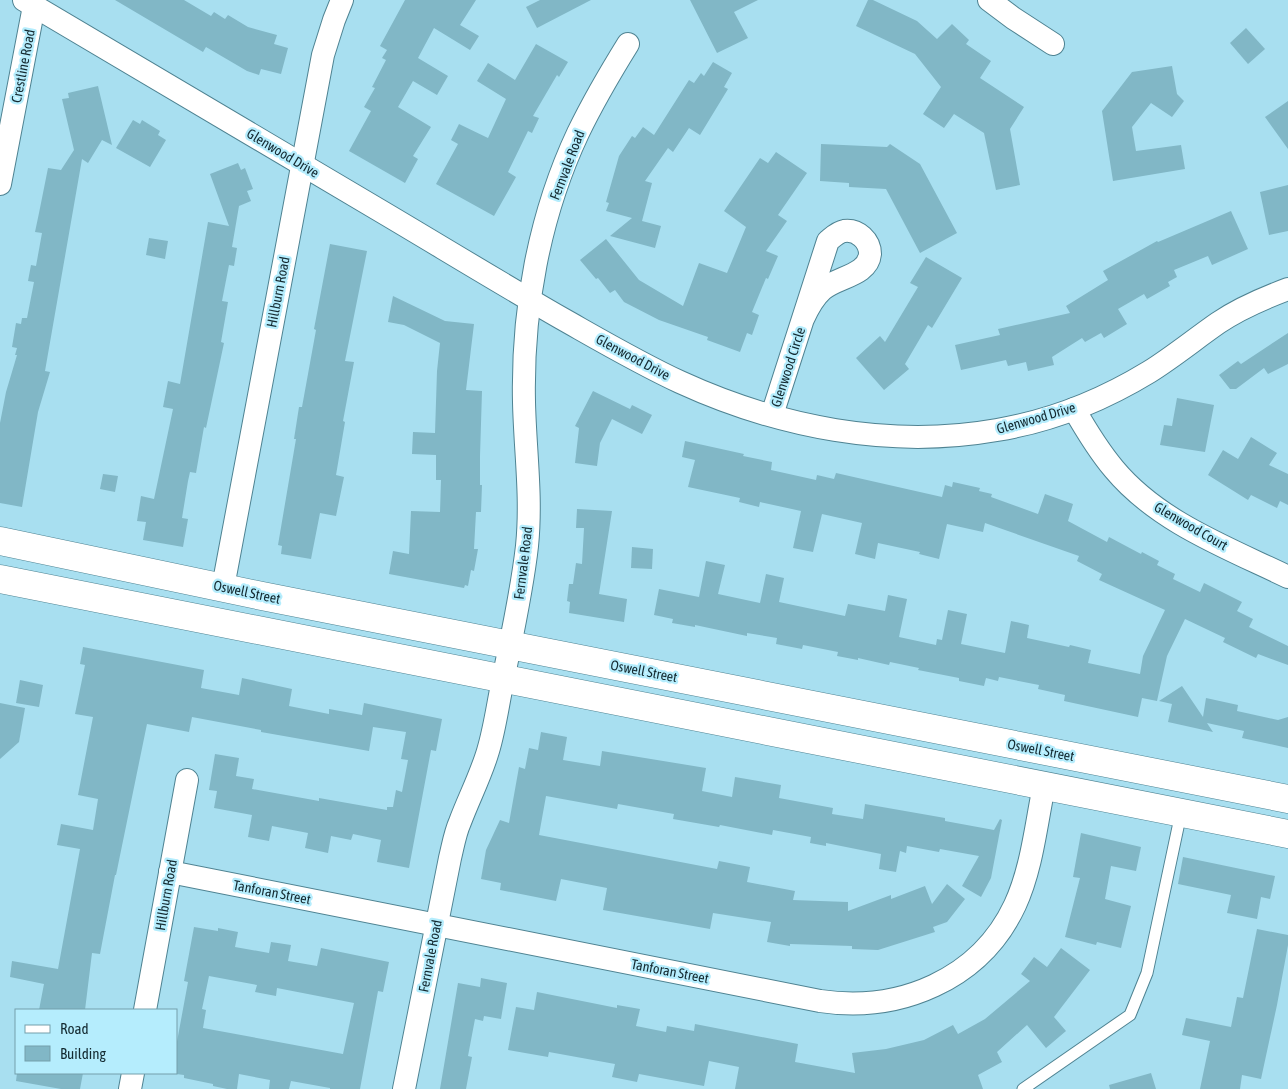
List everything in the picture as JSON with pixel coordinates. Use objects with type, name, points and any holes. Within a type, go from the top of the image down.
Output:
[{"type":"main road","name":"Oswell Street","points":[[0,541],[1288,799]]},
{"type":"main road","points":[[0,579],[1288,834]]},
{"type":"street","name":"Hillburn Road","points":[[223,587],[323,55],[342,0]]},
{"type":"street","points":[[989,0],[1053,44]]},
{"type":"street","name":"Glenwood Drive","points":[[29,3],[638,362],[683,383],[741,406],[808,425],[860,434],[906,438],[953,436],[999,430],[1044,419],[1110,394],[1150,371],[1220,321],[1256,301],[1288,289]]},
{"type":"street","name":"Crestline Road","points":[[0,184],[29,3]]},
{"type":"street","name":"Fernvale Road","points":[[404,1089],[450,858],[459,823],[488,750],[511,644],[527,544],[530,488],[524,403],[524,368],[530,300],[543,231],[558,182],[578,134],[593,103],[628,44]]},
{"type":"street","name":"Glenwood Circle","points":[[772,415],[803,319]]},
{"type":"street","name":"Glenwood Court","points":[[1074,409],[1092,441],[1109,463],[1164,514],[1197,533],[1288,577]]},
{"type":"street","name":"Hillburn Road","points":[[145,1009],[187,780]]},
{"type":"street","name":"Tanforan Street","points":[[170,872],[820,1001],[839,1004],[867,1004],[894,1000],[924,991],[951,976],[976,958],[998,932],[1014,906],[1026,877],[1044,786]]},
{"type":"street","points":[[130,1089],[133,1074]]},
{"type":"lane","points":[[1023,1089],[1130,1015],[1147,973],[1181,813]]},
{"type":"building","points":[[115,0],[184,0],[211,16],[214,12],[225,19],[228,15],[248,27],[277,35],[274,44],[288,48],[281,74],[261,69],[259,75],[247,71],[206,47],[203,52]]},
{"type":"building","points":[[405,0],[476,0],[460,25],[479,36],[470,50],[434,28],[418,58],[448,76],[437,95],[413,81],[398,107],[431,127],[413,156],[418,159],[405,183],[349,151],[371,111],[364,107],[375,88],[372,87],[386,60],[382,58],[387,50],[380,46]]},
{"type":"building","points":[[540,0],[591,0],[537,28],[526,7]]},
{"type":"building","points":[[690,0],[758,0],[734,12],[748,38],[717,53]]},
{"type":"building","points":[[868,0],[873,0],[917,21],[937,39],[952,24],[969,40],[966,44],[991,61],[980,78],[1024,107],[1010,129],[1020,185],[996,190],[984,133],[954,114],[944,128],[923,114],[941,87],[915,54],[856,26]]},
{"type":"building","points":[[1246,28],[1265,49],[1248,64],[1230,43]]},
{"type":"building","points":[[536,44],[568,62],[559,77],[557,75],[533,116],[539,118],[532,133],[528,131],[508,172],[516,177],[494,216],[436,184],[458,144],[451,140],[459,124],[488,138],[506,99],[477,81],[488,63],[515,80]]},
{"type":"building","points":[[713,62],[732,73],[724,87],[728,89],[700,135],[689,128],[673,152],[668,148],[645,181],[652,183],[642,221],[661,226],[655,248],[610,236],[632,218],[606,211],[609,203],[606,202],[619,156],[632,136],[635,138],[643,127],[654,135],[689,80],[694,83],[701,73],[704,76]]},
{"type":"building","points":[[1172,66],[1177,94],[1184,101],[1172,117],[1151,103],[1132,127],[1136,151],[1181,145],[1185,169],[1113,181],[1102,111],[1132,72]]},
{"type":"building","points":[[98,86],[112,145],[102,140],[88,163],[82,159],[45,371],[50,372],[38,412],[22,507],[0,503],[0,423],[6,392],[17,355],[15,355],[17,348],[12,347],[16,323],[21,324],[22,318],[27,318],[34,282],[28,281],[31,265],[36,266],[42,233],[35,232],[48,168],[61,170],[74,150],[62,99],[69,98],[68,93]]},
{"type":"building","points":[[1288,101],[1288,149],[1265,117]]},
{"type":"building","points":[[133,120],[140,124],[142,120],[160,131],[158,135],[166,140],[150,167],[116,148]]},
{"type":"building","points":[[821,144],[887,147],[890,144],[920,164],[957,233],[920,253],[886,189],[849,187],[849,183],[820,181]]},
{"type":"building","points":[[776,152],[807,173],[778,215],[787,221],[766,251],[778,256],[768,279],[766,278],[752,312],[759,315],[752,335],[747,333],[740,352],[707,340],[708,337],[659,320],[624,302],[615,290],[610,293],[580,260],[606,239],[639,280],[683,306],[699,263],[727,273],[746,227],[724,211],[760,158],[768,163]]},
{"type":"building","points":[[238,163],[241,170],[245,168],[253,189],[247,191],[251,201],[239,206],[232,247],[237,248],[234,266],[229,265],[222,301],[228,302],[221,342],[224,343],[206,428],[204,427],[196,473],[190,472],[188,481],[182,518],[188,519],[183,547],[143,540],[146,522],[137,521],[141,496],[154,499],[173,409],[163,407],[168,381],[180,384],[208,222],[229,226],[210,174]]},
{"type":"building","points":[[1288,185],[1288,231],[1269,235],[1260,192]]},
{"type":"building","points":[[1231,211],[1248,249],[1212,265],[1208,256],[1174,270],[1177,277],[1168,282],[1170,286],[1147,299],[1144,294],[1118,309],[1127,324],[1104,338],[1101,333],[1085,342],[1082,338],[1052,357],[1054,365],[1028,371],[1026,362],[1008,366],[1006,360],[961,370],[955,345],[1000,335],[998,329],[1070,313],[1066,306],[1108,280],[1103,271],[1157,241]]},
{"type":"building","points":[[149,238],[168,241],[165,259],[146,255]]},
{"type":"building","points":[[330,244],[367,251],[345,361],[354,362],[343,421],[345,422],[336,475],[344,477],[336,516],[320,513],[311,559],[281,554],[282,546],[278,545],[296,439],[294,439],[299,407],[302,407]]},
{"type":"building","points":[[926,257],[962,278],[932,328],[928,325],[905,364],[909,369],[884,390],[856,358],[880,336],[885,342],[918,287],[910,283]]},
{"type":"building","points":[[393,296],[445,321],[474,324],[466,390],[482,391],[481,512],[476,512],[474,549],[478,549],[474,571],[471,570],[468,586],[465,585],[464,588],[389,574],[393,551],[409,554],[411,511],[440,512],[441,480],[436,480],[436,455],[412,454],[413,432],[435,433],[440,343],[404,325],[388,322]]},
{"type":"building","points":[[1288,333],[1288,364],[1268,374],[1264,368],[1236,389],[1230,389],[1219,375],[1238,361],[1241,364]]},
{"type":"building","points":[[593,391],[630,409],[632,405],[652,415],[642,434],[612,419],[600,443],[597,466],[575,463],[579,428],[575,426]]},
{"type":"building","points":[[1177,398],[1214,405],[1205,452],[1160,445],[1164,425],[1172,426]]},
{"type":"building","points":[[1251,437],[1277,453],[1269,465],[1288,474],[1288,505],[1280,501],[1277,508],[1251,495],[1248,500],[1208,475],[1223,450],[1238,459]]},
{"type":"building","points":[[685,441],[772,462],[771,470],[816,480],[817,475],[834,479],[836,473],[942,497],[945,485],[952,487],[953,482],[980,488],[979,491],[992,494],[991,497],[1038,514],[1045,494],[1073,504],[1068,521],[1107,542],[1109,537],[1159,561],[1157,565],[1175,574],[1173,579],[1200,592],[1204,583],[1242,602],[1237,611],[1253,619],[1249,627],[1288,646],[1288,665],[1258,654],[1256,658],[1223,642],[1225,638],[1185,619],[1167,656],[1157,701],[1142,698],[1138,717],[1064,701],[1065,695],[1038,689],[1039,685],[999,677],[998,681],[986,678],[984,686],[959,681],[959,678],[890,662],[889,665],[858,658],[858,660],[837,656],[838,652],[803,645],[802,649],[776,644],[777,638],[747,633],[747,636],[695,625],[695,627],[672,623],[673,619],[654,615],[659,589],[699,597],[706,561],[725,565],[718,594],[760,603],[766,574],[784,578],[779,602],[845,616],[848,604],[885,611],[888,595],[907,599],[899,637],[936,645],[937,639],[942,640],[948,610],[967,614],[961,644],[1005,653],[1011,621],[1029,625],[1027,638],[1091,650],[1088,663],[1140,674],[1143,656],[1165,610],[1099,580],[1102,574],[1077,561],[1079,556],[985,523],[983,532],[947,524],[939,559],[919,554],[920,552],[878,543],[875,559],[855,554],[862,523],[822,514],[813,552],[793,548],[801,511],[760,502],[759,507],[739,502],[740,498],[688,487],[695,460],[682,457]]},
{"type":"building","points":[[103,474],[118,476],[115,492],[100,489]]},
{"type":"building","points":[[577,509],[612,511],[599,594],[627,599],[624,622],[569,613],[570,602],[567,601],[569,584],[573,584],[576,563],[582,564],[584,528],[576,528]]},
{"type":"building","points":[[632,547],[653,549],[652,569],[631,568]]},
{"type":"building","points":[[83,647],[204,670],[201,688],[239,695],[242,678],[292,689],[289,706],[329,714],[329,709],[362,715],[364,703],[442,719],[436,751],[431,750],[409,868],[377,862],[381,840],[353,834],[351,840],[331,836],[328,853],[305,848],[308,833],[272,826],[269,841],[248,837],[252,815],[214,808],[217,791],[209,790],[215,754],[239,758],[236,776],[254,779],[252,789],[319,801],[319,798],[387,810],[387,807],[393,807],[396,790],[402,792],[408,760],[401,759],[406,732],[373,727],[369,751],[261,732],[261,730],[192,717],[189,732],[147,724],[100,954],[92,953],[85,1009],[39,1009],[44,984],[10,977],[12,961],[58,969],[80,849],[57,845],[61,824],[93,830],[98,799],[78,795],[93,717],[75,714],[85,665],[80,664]]},
{"type":"building","points":[[20,680],[43,685],[39,707],[16,703]]},
{"type":"building","points":[[1182,686],[1203,717],[1206,698],[1238,705],[1237,711],[1278,720],[1288,717],[1288,748],[1242,738],[1244,731],[1207,723],[1213,732],[1168,722],[1172,704],[1159,701]]},
{"type":"building","points":[[0,703],[25,708],[19,742],[0,759]]},
{"type":"building","points":[[541,732],[567,737],[563,760],[600,766],[602,751],[706,768],[702,791],[732,797],[735,777],[781,785],[779,798],[833,808],[832,814],[863,819],[865,804],[945,818],[945,821],[994,830],[1000,819],[1002,820],[991,878],[981,897],[962,886],[979,856],[940,849],[939,852],[907,846],[906,853],[900,851],[896,872],[879,869],[881,854],[826,843],[826,846],[810,843],[811,837],[773,830],[772,835],[720,825],[719,827],[673,819],[674,814],[618,804],[617,809],[546,796],[539,835],[717,869],[719,861],[750,867],[747,882],[795,891],[793,900],[848,902],[848,911],[891,895],[891,899],[925,886],[932,904],[947,884],[965,899],[947,922],[933,927],[935,932],[878,950],[852,949],[852,946],[790,944],[790,946],[767,942],[771,922],[713,913],[710,929],[603,910],[607,888],[561,879],[556,901],[500,890],[501,883],[481,879],[486,850],[500,820],[509,823],[519,767],[525,769],[529,748],[538,750]]},
{"type":"building","points":[[1081,833],[1141,847],[1136,871],[1111,866],[1105,899],[1131,906],[1121,948],[1097,942],[1096,945],[1065,937],[1080,878],[1073,877]]},
{"type":"building","points":[[1183,857],[1275,876],[1270,899],[1261,897],[1257,919],[1227,913],[1231,895],[1178,884]]},
{"type":"building","points":[[194,927],[218,931],[218,928],[238,932],[235,947],[269,953],[271,942],[291,945],[288,961],[317,966],[321,948],[389,962],[383,992],[378,991],[360,1089],[330,1089],[291,1081],[289,1089],[269,1089],[270,1080],[239,1074],[237,1089],[227,1089],[184,1078],[184,1075],[176,1074],[178,1074],[178,1036],[188,982],[184,981]],"holes":[[[209,976],[257,985],[255,992],[276,996],[277,988],[354,1003],[343,1054],[203,1028],[206,1010],[202,1009]]]},
{"type":"building","points":[[1257,929],[1288,935],[1288,945],[1277,1005],[1261,1079],[1242,1075],[1240,1089],[1200,1089],[1210,1041],[1182,1035],[1186,1018],[1231,1027],[1237,997],[1243,998]]},
{"type":"building","points":[[1061,948],[1090,970],[1054,1017],[1066,1031],[1046,1048],[1027,1025],[997,1052],[1002,1062],[978,1075],[983,1089],[735,1089],[739,1067],[709,1061],[704,1086],[639,1074],[637,1082],[612,1077],[615,1064],[549,1052],[548,1057],[508,1050],[516,1007],[534,1010],[537,992],[617,1008],[617,1005],[640,1009],[636,1026],[666,1032],[667,1026],[694,1031],[695,1024],[798,1044],[795,1062],[855,1073],[852,1053],[886,1049],[924,1040],[953,1025],[958,1034],[985,1019],[1030,981],[1021,974],[1034,957],[1047,967]]},
{"type":"building","points":[[481,978],[507,983],[501,1019],[484,1016],[483,1021],[475,1019],[468,1056],[472,1057],[466,1089],[440,1089],[458,983],[480,987]]},
{"type":"building","points":[[1151,1073],[1156,1089],[1110,1089],[1109,1085]]},
{"type":"building","points":[[17,1074],[83,1074],[80,1089],[61,1089],[16,1081]]}]
